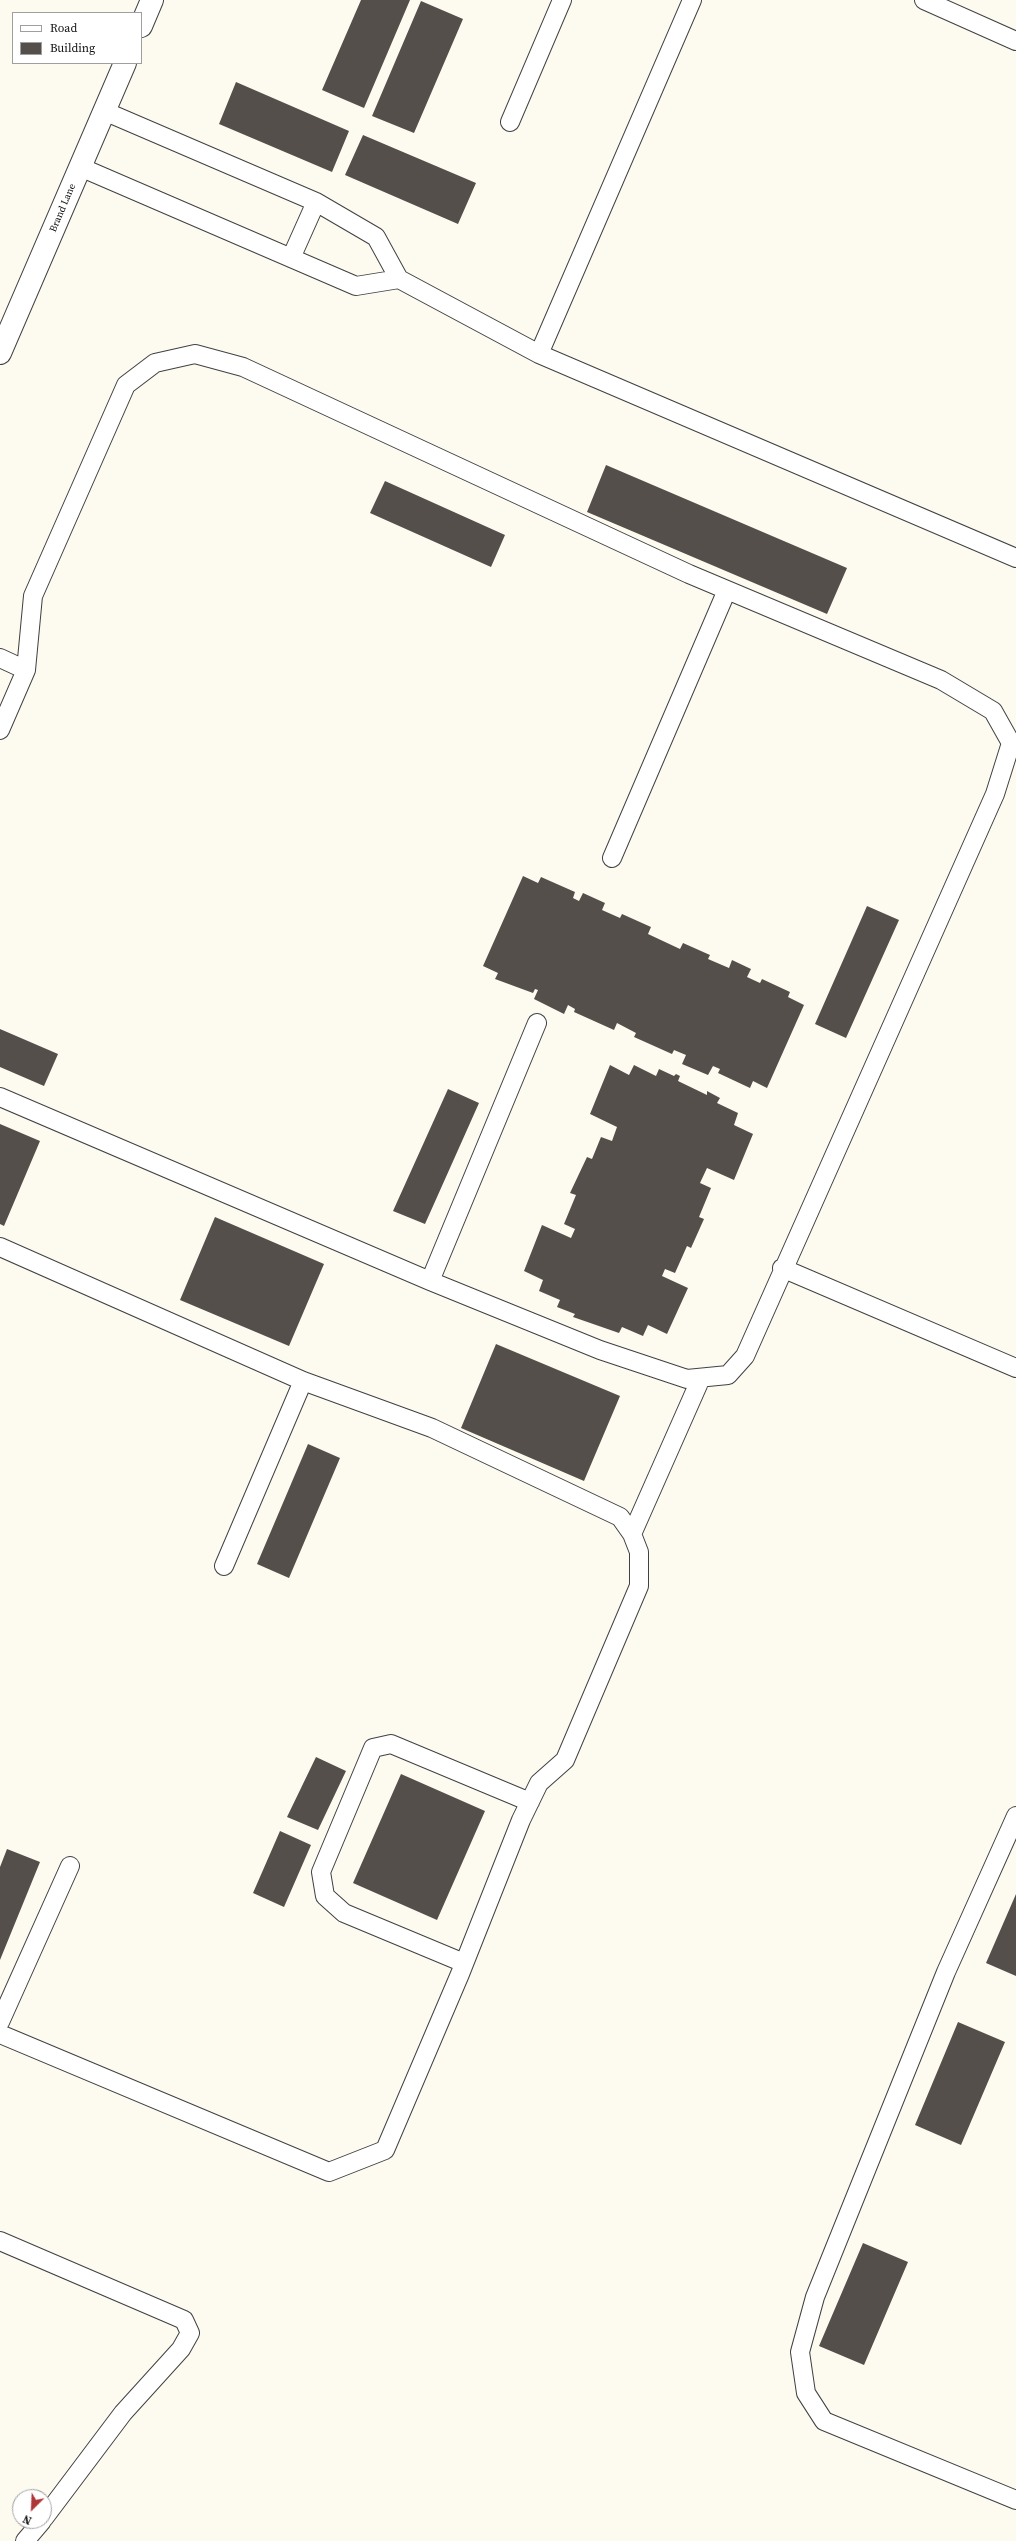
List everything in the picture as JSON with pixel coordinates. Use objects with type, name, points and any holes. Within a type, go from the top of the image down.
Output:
[{"type":"street","points":[[142,24],[152,0]]},
{"type":"street","name":"Brand Lane","points":[[0,353],[125,64]]},
{"type":"lane","points":[[510,122],[562,0]]},
{"type":"lane","points":[[539,354],[692,0]]},
{"type":"lane","points":[[924,0],[1016,41]]},
{"type":"lane","points":[[104,111],[316,202],[376,237],[400,279],[539,354],[1016,558]]},
{"type":"lane","points":[[80,167],[356,286],[400,279]]},
{"type":"lane","points":[[291,258],[316,202]]},
{"type":"lane","points":[[0,730],[26,670],[33,596],[126,384],[155,363],[195,354],[243,367],[682,571],[941,680],[993,712],[1011,743],[995,794],[782,1268],[745,1356],[728,1375],[687,1379],[600,1350],[430,1281],[0,1097]]},
{"type":"lane","points":[[612,858],[727,590]]},
{"type":"lane","points":[[0,658],[26,670]]},
{"type":"lane","points":[[430,1281],[537,1024]]},
{"type":"lane","points":[[0,1247],[303,1381],[432,1428],[620,1517],[632,1534],[639,1552],[639,1586],[565,1760],[539,1783],[521,1820],[464,1963],[385,2150],[329,2172],[0,2034]]},
{"type":"lane","points":[[782,1268],[1016,1368]]},
{"type":"lane","points":[[632,1534],[701,1378]]},
{"type":"lane","points":[[224,1566],[303,1381]]},
{"type":"lane","points":[[464,1963],[344,1913],[325,1896],[321,1872],[373,1748],[391,1744],[530,1802]]},
{"type":"lane","points":[[1016,1816],[946,1972],[818,2289],[800,2352],[806,2393],[824,2421],[1016,2500]]},
{"type":"lane","points":[[0,2022],[70,1866]]},
{"type":"lane","points":[[0,2241],[184,2320],[190,2333],[181,2349],[123,2413],[52,2507]]},
{"type":"lane","points":[[25,2541],[35,2529]]},
{"type":"building","points":[[361,0],[410,0],[364,108],[322,90]]},
{"type":"building","points":[[421,1],[463,19],[414,133],[372,116]]},
{"type":"building","points":[[236,82],[349,131],[332,172],[219,124]]},
{"type":"building","points":[[363,135],[476,183],[458,224],[345,175]]},
{"type":"building","points":[[606,465],[847,568],[827,614],[587,512]]},
{"type":"building","points":[[385,481],[505,535],[491,567],[370,513]]},
{"type":"building","points":[[523,876],[538,883],[541,877],[575,892],[573,898],[579,901],[583,893],[605,903],[602,910],[620,918],[622,914],[651,927],[648,934],[680,949],[683,943],[710,955],[708,959],[729,968],[732,960],[751,969],[747,977],[760,983],[762,979],[790,992],[788,997],[804,1005],[767,1088],[753,1081],[750,1088],[718,1073],[720,1069],[713,1066],[708,1075],[682,1064],[686,1055],[674,1050],[672,1054],[634,1037],[636,1033],[617,1023],[614,1030],[574,1012],[575,1009],[568,1005],[564,1014],[534,999],[538,990],[535,989],[533,993],[495,979],[498,973],[483,966]]},
{"type":"building","points":[[867,906],[899,920],[846,1038],[815,1024]]},
{"type":"building","points":[[0,1029],[58,1054],[44,1086],[0,1067]]},
{"type":"building","points":[[610,1065],[629,1075],[634,1065],[656,1076],[659,1069],[674,1076],[676,1074],[680,1076],[678,1081],[707,1095],[707,1091],[720,1098],[717,1103],[738,1113],[734,1125],[753,1134],[734,1180],[707,1168],[700,1183],[711,1188],[699,1217],[704,1219],[691,1248],[687,1246],[675,1273],[665,1269],[662,1276],[688,1288],[667,1334],[648,1325],[643,1336],[622,1327],[619,1333],[573,1317],[575,1314],[557,1307],[560,1300],[539,1291],[543,1280],[524,1271],[542,1225],[571,1238],[575,1229],[564,1224],[576,1195],[570,1193],[587,1157],[592,1159],[601,1137],[612,1141],[617,1127],[590,1114]]},
{"type":"building","points":[[448,1089],[479,1103],[425,1224],[393,1211]]},
{"type":"building","points":[[0,1124],[40,1141],[4,1226],[0,1224]]},
{"type":"building","points":[[215,1217],[324,1264],[289,1346],[180,1300]]},
{"type":"building","points":[[496,1344],[620,1396],[584,1481],[461,1428]]},
{"type":"building","points":[[308,1444],[340,1458],[289,1578],[257,1564]]},
{"type":"building","points":[[316,1757],[346,1771],[318,1830],[287,1817]]},
{"type":"building","points":[[401,1774],[485,1811],[437,1920],[353,1883]]},
{"type":"building","points":[[280,1831],[311,1845],[284,1907],[253,1893]]},
{"type":"building","points":[[7,1849],[40,1862],[0,1960],[0,1867]]},
{"type":"building","points":[[1016,1894],[1016,1976],[986,1963]]},
{"type":"building","points":[[958,2022],[1005,2042],[961,2145],[915,2125]]},
{"type":"building","points":[[863,2243],[908,2262],[864,2365],[819,2346]]}]
